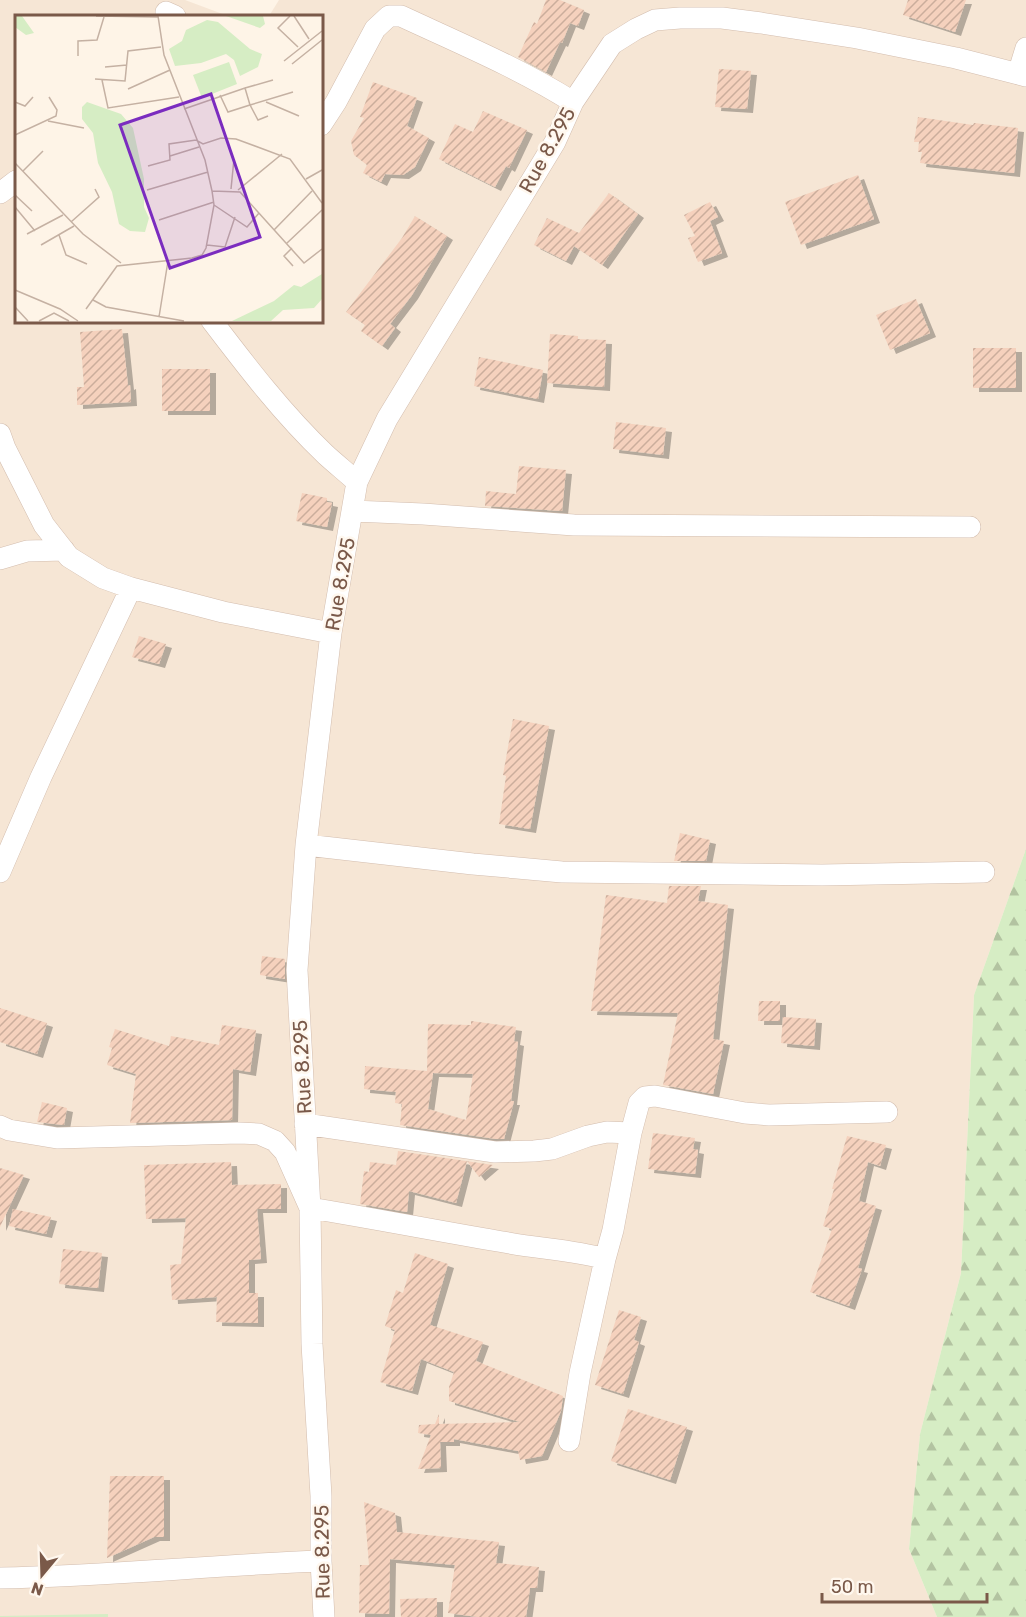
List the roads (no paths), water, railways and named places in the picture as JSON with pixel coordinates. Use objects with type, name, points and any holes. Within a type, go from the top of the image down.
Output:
[{"type":"street","points":[[322,122],[329,98],[375,29],[388,16],[401,16],[497,60],[573,102]]},
{"type":"street","name":"Rue 8.295","points":[[324,1617],[321,1496],[312,1344],[310,1208],[297,970],[306,845],[331,633],[357,482],[387,419],[555,142],[573,102],[612,44],[636,29],[655,20],[680,18],[732,20],[857,38],[956,58],[1022,75]]},
{"type":"street","points":[[1022,75],[1026,48]]},
{"type":"street","points":[[0,193],[15,182]]},
{"type":"street","points":[[213,322],[285,412],[326,455],[357,482]]},
{"type":"street","points":[[0,434],[44,525],[69,557],[103,578],[131,588],[223,612],[331,633]]},
{"type":"street","points":[[353,511],[574,525],[970,527]]},
{"type":"street","points":[[0,559],[27,551],[64,550]]},
{"type":"street","points":[[0,872],[41,777],[131,588]]},
{"type":"street","points":[[306,845],[562,872],[822,875],[984,872]]},
{"type":"street","points":[[570,1441],[580,1373],[639,1103],[645,1097],[654,1096],[745,1113],[887,1112]]},
{"type":"street","points":[[305,1124],[495,1152],[552,1149],[607,1132],[631,1133]]},
{"type":"street","points":[[0,1126],[9,1130],[57,1138],[259,1134],[275,1142],[285,1152],[310,1208],[604,1259]]},
{"type":"street","points":[[0,1578],[321,1561]]}]
